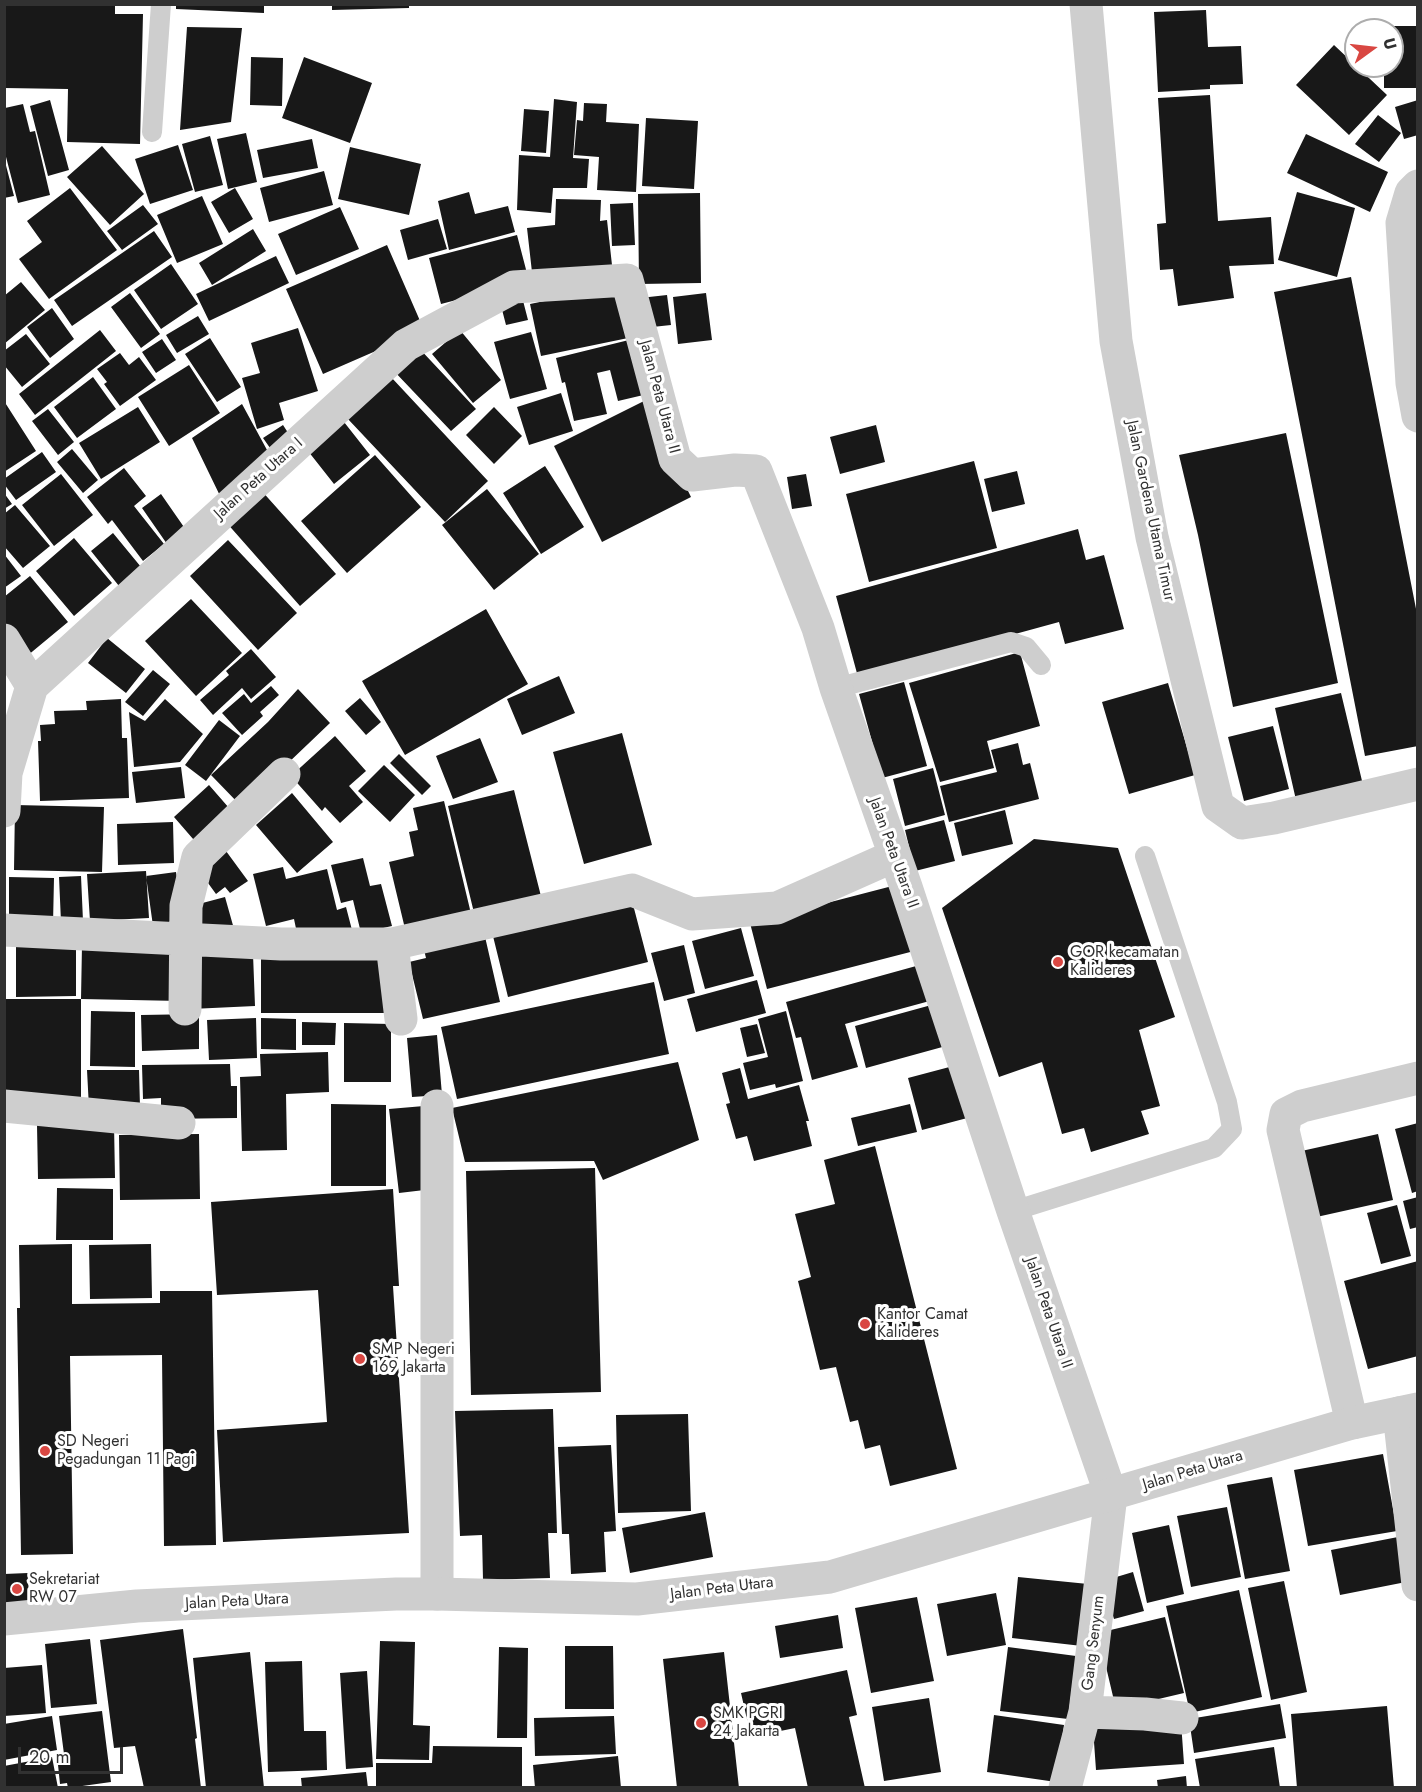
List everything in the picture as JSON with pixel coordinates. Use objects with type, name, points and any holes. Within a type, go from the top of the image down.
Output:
[{"type":"street","name":"Jalan Gardena Utama Timur","points":[[1086,4],[1116,341],[1152,537],[1218,806],[1242,823],[1274,818],[1418,784]]},
{"type":"street","points":[[1418,186],[1411,193],[1402,223],[1412,383],[1418,416]]},
{"type":"street","name":"Jalan Peta Utara I","points":[[32,686],[406,345],[513,287],[627,280]]},
{"type":"street","name":"Jalan Peta Utara II","points":[[627,280],[675,459],[692,475],[735,470],[756,471],[818,628],[836,688],[906,887],[1111,1496]]},
{"type":"street","points":[[4,640],[32,686],[6,773],[4,811]]},
{"type":"street","points":[[185,1010],[186,906],[198,857],[284,774]]},
{"type":"street","points":[[4,930],[280,944],[392,944],[632,890],[692,914],[777,908],[894,856]]},
{"type":"street","points":[[392,944],[401,1019]]},
{"type":"street","points":[[1352,1423],[1283,1130],[1286,1114],[1302,1106],[1418,1078]]},
{"type":"street","points":[[4,1106],[179,1123]]},
{"type":"street","points":[[437,1106],[437,1594]]},
{"type":"street","points":[[1408,1411],[1418,1585]]},
{"type":"street","name":"Jalan Peta Utara","points":[[4,1619],[136,1606],[437,1594],[637,1599],[830,1577],[1111,1496],[1352,1423],[1408,1411]]},
{"type":"street","name":"Gang Senyum","points":[[1065,1788],[1085,1712],[1111,1496]]},
{"type":"street","points":[[1085,1712],[1182,1718]]},
{"type":"lane","points":[[152,132],[161,4]]},
{"type":"lane","points":[[836,688],[1011,642],[1026,647],[1041,665]]},
{"type":"lane","points":[[1013,1210],[1214,1148],[1232,1129],[1227,1102],[1145,856]]},
{"type":"building","points":[[4,4],[115,4],[115,14],[143,14],[140,144],[67,142],[68,89],[4,88]]},
{"type":"building","points":[[176,4],[264,4],[264,13],[176,9]]},
{"type":"building","points":[[332,5],[409,5],[409,8],[332,10]]},
{"type":"building","points":[[1206,10],[1208,47],[1241,46],[1243,84],[1210,85],[1210,89],[1158,92],[1154,12]]},
{"type":"building","points":[[1404,26],[1418,26],[1418,88],[1384,88],[1384,78],[1404,78]]},
{"type":"building","points":[[187,27],[242,28],[231,122],[180,130]]},
{"type":"building","points":[[1334,45],[1344,54],[1344,78],[1369,78],[1387,95],[1349,135],[1296,85]]},
{"type":"building","points":[[251,57],[283,58],[282,106],[250,105]]},
{"type":"building","points":[[304,57],[372,83],[350,143],[282,118]]},
{"type":"building","points":[[1210,95],[1218,221],[1271,217],[1274,264],[1229,266],[1234,298],[1178,306],[1173,269],[1160,270],[1157,224],[1166,223],[1158,98]]},
{"type":"building","points":[[554,99],[577,102],[573,158],[589,159],[587,188],[553,188],[551,213],[517,210],[519,155],[550,157]]},
{"type":"building","points":[[50,100],[69,170],[48,176],[30,106]]},
{"type":"building","points":[[1418,100],[1418,135],[1404,139],[1395,107]]},
{"type":"building","points":[[584,103],[607,104],[606,122],[639,124],[636,192],[597,190],[599,157],[574,155],[577,120],[583,121]]},
{"type":"building","points":[[23,104],[30,132],[35,131],[50,195],[18,203],[5,153],[5,108]]},
{"type":"building","points":[[524,109],[549,111],[546,153],[521,151]]},
{"type":"building","points":[[1378,115],[1401,133],[1379,162],[1355,144]]},
{"type":"building","points":[[646,118],[698,121],[694,189],[642,186]]},
{"type":"building","points":[[246,133],[257,182],[228,189],[217,139]]},
{"type":"building","points":[[1306,134],[1388,172],[1370,212],[1287,173]]},
{"type":"building","points":[[210,136],[223,185],[195,192],[182,144]]},
{"type":"building","points":[[312,139],[318,168],[263,178],[257,150]]},
{"type":"building","points":[[178,145],[193,190],[150,204],[135,159]]},
{"type":"building","points":[[102,146],[144,194],[110,225],[67,177]]},
{"type":"building","points":[[350,147],[421,164],[409,215],[338,199]]},
{"type":"building","points":[[4,158],[14,196],[4,198]]},
{"type":"building","points":[[324,171],[333,205],[269,222],[260,188]]},
{"type":"building","points":[[70,188],[117,250],[49,299],[19,259],[42,242],[27,221]]},
{"type":"building","points":[[235,188],[253,219],[229,233],[211,202]]},
{"type":"building","points":[[469,192],[475,214],[508,206],[515,232],[449,250],[438,201]]},
{"type":"building","points":[[1297,192],[1355,208],[1337,277],[1278,260]]},
{"type":"building","points":[[700,193],[701,283],[639,284],[638,194]]},
{"type":"building","points":[[202,196],[223,244],[177,263],[157,215]]},
{"type":"building","points":[[556,199],[601,200],[600,221],[607,220],[613,274],[533,281],[527,228],[555,225]]},
{"type":"building","points":[[633,203],[635,245],[612,246],[610,204]]},
{"type":"building","points":[[143,205],[158,224],[122,250],[107,231]]},
{"type":"building","points":[[340,207],[359,249],[296,275],[278,234]]},
{"type":"building","points":[[438,219],[447,249],[408,260],[400,230]]},
{"type":"building","points":[[253,229],[266,251],[212,285],[199,263]]},
{"type":"building","points":[[154,231],[172,257],[72,326],[54,300]]},
{"type":"building","points":[[517,235],[529,281],[441,304],[429,258]]},
{"type":"building","points":[[387,245],[424,330],[323,374],[286,289]]},
{"type":"building","points":[[276,256],[289,283],[209,321],[196,294]]},
{"type":"building","points":[[171,264],[198,304],[161,329],[134,290]]},
{"type":"building","points":[[1351,277],[1418,619],[1418,746],[1365,756],[1274,292]]},
{"type":"building","points":[[21,282],[45,310],[4,344],[4,296]]},
{"type":"building","points":[[623,285],[633,337],[541,356],[530,304]]},
{"type":"building","points":[[130,293],[160,334],[141,348],[111,307]]},
{"type":"building","points":[[521,293],[528,320],[506,325],[499,298]]},
{"type":"building","points":[[706,293],[712,340],[678,344],[673,297]]},
{"type":"building","points":[[667,295],[671,325],[643,328],[640,298]]},
{"type":"building","points":[[52,308],[74,339],[50,358],[27,327]]},
{"type":"building","points":[[198,316],[209,334],[177,353],[166,335]]},
{"type":"building","points":[[298,328],[318,391],[279,403],[284,420],[257,429],[242,378],[260,373],[251,343]]},
{"type":"building","points":[[100,330],[116,351],[35,415],[19,394]]},
{"type":"building","points":[[460,330],[501,380],[473,403],[432,354]]},
{"type":"building","points":[[531,332],[547,389],[510,399],[494,342]]},
{"type":"building","points":[[26,334],[50,364],[22,387],[4,365],[4,351]]},
{"type":"building","points":[[210,338],[241,387],[217,402],[185,354]]},
{"type":"building","points":[[637,338],[652,393],[618,401],[610,370],[597,373],[607,414],[574,421],[565,382],[562,383],[556,358]]},
{"type":"building","points":[[162,339],[176,360],[156,373],[142,352]]},
{"type":"building","points":[[417,346],[476,409],[451,431],[392,369]]},
{"type":"building","points":[[120,353],[129,365],[139,357],[156,380],[120,406],[104,384],[107,382],[97,369]]},
{"type":"building","points":[[189,365],[220,413],[169,446],[138,397]]},
{"type":"building","points":[[93,377],[116,409],[77,438],[54,407]]},
{"type":"building","points":[[391,377],[488,481],[445,522],[347,418]]},
{"type":"building","points":[[561,393],[573,431],[529,445],[517,407]]},
{"type":"building","points":[[4,401],[36,451],[4,472]]},
{"type":"building","points":[[644,401],[691,497],[602,542],[554,446]]},
{"type":"building","points":[[242,404],[273,461],[224,504],[192,438]]},
{"type":"building","points":[[138,407],[160,442],[101,479],[79,443]]},
{"type":"building","points":[[494,407],[522,436],[494,464],[466,435]]},
{"type":"building","points":[[48,409],[74,442],[58,455],[32,421]]},
{"type":"building","points":[[344,422],[370,455],[334,484],[308,451]]},
{"type":"building","points":[[283,425],[294,442],[275,455],[263,438]]},
{"type":"building","points":[[876,425],[885,462],[840,474],[830,437]]},
{"type":"building","points":[[1286,433],[1338,683],[1233,707],[1198,535],[1179,455]]},
{"type":"building","points":[[72,449],[98,480],[83,493],[57,462]]},
{"type":"building","points":[[42,452],[56,472],[16,500],[4,484],[4,479]]},
{"type":"building","points":[[375,455],[421,507],[347,573],[301,521]]},
{"type":"building","points":[[974,461],[997,548],[869,582],[846,494]]},
{"type":"building","points":[[545,466],[584,527],[541,554],[503,493]]},
{"type":"building","points":[[124,468],[146,496],[134,506],[164,544],[143,561],[112,520],[108,524],[87,497]]},
{"type":"building","points":[[1017,471],[1025,504],[992,512],[984,479]]},
{"type":"building","points":[[61,474],[93,515],[54,546],[22,505]]},
{"type":"building","points":[[806,474],[812,506],[792,509],[787,477]]},
{"type":"building","points":[[260,489],[336,574],[300,606],[225,521]]},
{"type":"building","points":[[487,489],[539,554],[494,590],[442,525]]},
{"type":"building","points":[[4,493],[12,504],[4,509]]},
{"type":"building","points":[[161,494],[186,530],[167,544],[142,508]]},
{"type":"building","points":[[15,505],[50,546],[23,568],[4,546],[4,514]]},
{"type":"building","points":[[1078,529],[1086,560],[1104,555],[1124,629],[1065,644],[1059,622],[858,677],[836,596]]},
{"type":"building","points":[[113,533],[141,567],[119,586],[91,551]]},
{"type":"building","points":[[74,538],[112,583],[74,616],[36,571]]},
{"type":"building","points":[[228,540],[297,613],[258,650],[190,576]]},
{"type":"building","points":[[4,554],[21,576],[4,588]]},
{"type":"building","points":[[30,576],[68,622],[27,656],[4,629],[4,597]]},
{"type":"building","points":[[191,599],[242,653],[196,696],[145,641]]},
{"type":"building","points":[[486,609],[528,684],[405,755],[362,681]]},
{"type":"building","points":[[107,638],[145,669],[126,693],[88,663]]},
{"type":"building","points":[[251,649],[276,677],[251,699],[242,688],[213,715],[200,700],[229,675],[226,671]]},
{"type":"building","points":[[1020,652],[1040,726],[987,741],[994,768],[940,782],[909,683]]},
{"type":"building","points":[[153,670],[170,684],[143,716],[125,702]]},
{"type":"building","points":[[559,676],[575,713],[522,735],[507,699]]},
{"type":"building","points":[[904,682],[927,766],[882,778],[859,694]]},
{"type":"building","points":[[1168,683],[1195,775],[1129,794],[1102,702]]},
{"type":"building","points":[[271,686],[279,695],[260,712],[263,716],[242,735],[222,713],[244,694],[251,703]]},
{"type":"building","points":[[298,689],[330,723],[242,807],[211,775],[268,722]]},
{"type":"building","points":[[1341,693],[1363,785],[1296,800],[1275,708]]},
{"type":"building","points":[[360,698],[381,722],[366,735],[345,711]]},
{"type":"building","points":[[121,699],[122,738],[127,738],[129,798],[40,801],[38,741],[41,741],[40,725],[55,724],[54,711],[87,710],[86,701]]},
{"type":"building","points":[[165,699],[203,734],[180,762],[134,767],[129,712],[145,721]]},
{"type":"building","points":[[219,720],[240,736],[206,781],[185,765]]},
{"type":"building","points":[[1273,726],[1289,789],[1244,801],[1228,737]]},
{"type":"building","points":[[622,733],[652,845],[584,864],[553,752]]},
{"type":"building","points":[[335,736],[366,771],[349,786],[363,802],[340,823],[325,807],[322,811],[291,776]]},
{"type":"building","points":[[480,738],[498,782],[453,799],[436,756]]},
{"type":"building","points":[[1018,743],[1023,765],[1030,763],[1039,799],[949,822],[940,786],[997,772],[991,750]]},
{"type":"building","points":[[399,754],[431,786],[422,795],[390,763]]},
{"type":"building","points":[[384,765],[415,795],[390,822],[358,791]]},
{"type":"building","points":[[181,767],[185,798],[136,803],[132,772]]},
{"type":"building","points":[[933,768],[945,815],[905,826],[893,779]]},
{"type":"building","points":[[209,785],[236,816],[200,847],[174,817]]},
{"type":"building","points":[[514,790],[544,908],[477,925],[448,806]]},
{"type":"building","points":[[292,793],[333,842],[297,873],[256,825]]},
{"type":"building","points":[[444,801],[473,922],[407,937],[389,862],[414,856],[409,832],[418,830],[413,808]]},
{"type":"building","points":[[15,805],[104,807],[102,872],[14,870]]},
{"type":"building","points":[[1005,810],[1013,844],[962,856],[954,823]]},
{"type":"building","points":[[944,820],[955,861],[915,871],[905,830]]},
{"type":"building","points":[[173,822],[174,863],[118,865],[117,824]]},
{"type":"building","name":"GOR kecamatan Kalideres","points":[[1034,839],[1118,848],[1175,1017],[1139,1030],[1160,1106],[1141,1111],[1149,1134],[1091,1152],[1084,1128],[1062,1134],[1042,1062],[999,1077],[942,908]]},
{"type":"building","points":[[226,851],[248,881],[230,893],[225,887],[216,894],[200,872]]},
{"type":"building","points":[[363,858],[370,886],[381,884],[392,926],[361,933],[353,900],[341,903],[331,865]]},
{"type":"building","points":[[283,867],[286,879],[327,869],[337,910],[346,907],[352,930],[298,938],[294,919],[266,926],[253,874]]},
{"type":"building","points":[[146,871],[149,918],[90,921],[87,874]]},
{"type":"building","points":[[176,872],[183,922],[153,926],[146,876]]},
{"type":"building","points":[[81,876],[83,921],[61,922],[59,877]]},
{"type":"building","points":[[9,877],[54,878],[53,924],[9,924]]},
{"type":"building","points":[[900,884],[918,950],[767,989],[750,923]]},
{"type":"building","points":[[630,893],[648,962],[508,997],[491,928]]},
{"type":"building","points":[[225,897],[234,929],[204,938],[195,905]]},
{"type":"building","points":[[483,928],[500,1002],[423,1019],[409,962],[426,958],[422,942]]},
{"type":"building","points":[[741,928],[754,976],[705,989],[692,941]]},
{"type":"building","points":[[76,942],[76,996],[16,997],[16,943]]},
{"type":"building","points":[[82,945],[182,947],[181,1001],[81,999]]},
{"type":"building","points":[[684,945],[695,993],[664,1001],[651,953]]},
{"type":"building","points":[[253,954],[255,1006],[191,1009],[189,956]]},
{"type":"building","points":[[261,955],[385,956],[385,1013],[261,1013]]},
{"type":"building","points":[[927,963],[937,999],[845,1024],[858,1067],[812,1080],[801,1037],[796,1038],[786,1002]]},
{"type":"building","points":[[757,980],[766,1013],[696,1032],[687,999]]},
{"type":"building","points":[[654,982],[669,1054],[457,1099],[441,1027]]},
{"type":"building","points":[[6,999],[81,999],[81,1105],[6,1105]]},
{"type":"building","points":[[935,1004],[946,1046],[866,1068],[855,1026]]},
{"type":"building","points":[[91,1011],[135,1012],[135,1067],[90,1066]]},
{"type":"building","points":[[786,1011],[803,1081],[776,1088],[775,1084],[750,1090],[743,1063],[768,1057],[758,1019]]},
{"type":"building","points":[[199,1014],[199,1049],[142,1051],[141,1015]]},
{"type":"building","points":[[256,1018],[257,1058],[209,1060],[207,1020]]},
{"type":"building","points":[[261,1018],[296,1019],[296,1050],[261,1049]]},
{"type":"building","points":[[302,1022],[336,1023],[335,1045],[302,1045]]},
{"type":"building","points":[[344,1023],[391,1024],[391,1082],[344,1082]]},
{"type":"building","points":[[757,1024],[765,1053],[747,1057],[740,1028]]},
{"type":"building","points":[[437,1035],[442,1095],[412,1097],[407,1038]]},
{"type":"building","points":[[328,1052],[329,1092],[286,1094],[287,1150],[242,1151],[240,1077],[261,1076],[260,1054]]},
{"type":"building","points":[[678,1062],[699,1140],[603,1180],[594,1161],[465,1162],[452,1108]]},
{"type":"building","points":[[230,1064],[231,1086],[237,1086],[237,1118],[161,1119],[161,1098],[143,1099],[142,1065]]},
{"type":"building","points":[[957,1065],[971,1117],[922,1130],[908,1078]]},
{"type":"building","points":[[740,1068],[748,1099],[799,1085],[809,1121],[806,1121],[812,1146],[754,1161],[747,1136],[736,1139],[726,1104],[730,1103],[722,1073]]},
{"type":"building","points":[[87,1070],[139,1070],[140,1107],[89,1108]]},
{"type":"building","points":[[331,1104],[386,1105],[386,1186],[331,1186]]},
{"type":"building","points":[[910,1104],[917,1132],[858,1146],[851,1118]]},
{"type":"building","points":[[424,1106],[433,1189],[399,1193],[389,1109]]},
{"type":"building","points":[[1418,1123],[1418,1191],[1412,1193],[1395,1129]]},
{"type":"building","points":[[114,1124],[115,1178],[38,1179],[37,1125]]},
{"type":"building","points":[[199,1134],[200,1199],[120,1200],[119,1135]]},
{"type":"building","points":[[1378,1134],[1393,1200],[1312,1218],[1297,1152]]},
{"type":"building","name":"Kantor Camat Kalideres","points":[[875,1146],[957,1469],[890,1486],[880,1445],[865,1449],[858,1420],[850,1422],[836,1367],[820,1370],[798,1281],[811,1277],[795,1214],[835,1204],[824,1160]]},
{"type":"building","points":[[595,1168],[601,1392],[471,1395],[466,1171]]},
{"type":"building","points":[[57,1188],[113,1189],[113,1240],[56,1240]]},
{"type":"building","name":"SMP Negeri 169 Jakarta","points":[[393,1189],[399,1286],[393,1286],[409,1533],[223,1542],[217,1430],[327,1422],[318,1290],[217,1295],[211,1202]]},
{"type":"building","points":[[1418,1197],[1418,1227],[1410,1229],[1403,1201]]},
{"type":"building","points":[[1397,1205],[1411,1256],[1381,1264],[1367,1213]]},
{"type":"building","name":"SD Negeri Pegadungan 11 Pagi","points":[[72,1244],[72,1304],[160,1303],[160,1291],[212,1291],[216,1545],[164,1546],[162,1355],[70,1356],[73,1554],[21,1555],[17,1308],[20,1308],[19,1245]]},
{"type":"building","points":[[151,1244],[152,1298],[90,1299],[89,1245]]},
{"type":"building","points":[[1418,1261],[1418,1356],[1368,1369],[1344,1281]]},
{"type":"building","points":[[553,1409],[557,1533],[548,1533],[550,1578],[483,1580],[482,1535],[460,1536],[455,1411]]},
{"type":"building","points":[[688,1414],[691,1511],[618,1513],[616,1415]]},
{"type":"building","points":[[611,1445],[616,1531],[604,1532],[606,1572],[571,1574],[569,1534],[562,1534],[558,1447]]},
{"type":"building","points":[[1383,1454],[1397,1531],[1308,1546],[1294,1470]]},
{"type":"building","points":[[1272,1477],[1290,1571],[1245,1579],[1227,1485]]},
{"type":"building","points":[[1227,1507],[1241,1577],[1191,1587],[1177,1516]]},
{"type":"building","points":[[705,1512],[713,1557],[630,1573],[622,1528]]},
{"type":"building","points":[[1169,1525],[1184,1594],[1147,1603],[1132,1533]]},
{"type":"building","points":[[1398,1537],[1406,1582],[1340,1595],[1331,1550]]},
{"type":"building","points":[[1133,1572],[1144,1611],[1114,1619],[1103,1581]]},
{"type":"building","name":"Sekretariat RW 07","points":[[28,1573],[29,1604],[4,1605],[4,1574]]},
{"type":"building","points":[[1018,1577],[1088,1584],[1082,1646],[1012,1638]]},
{"type":"building","points":[[1284,1581],[1307,1692],[1271,1700],[1248,1588]]},
{"type":"building","points":[[1239,1590],[1262,1697],[1190,1713],[1166,1606]]},
{"type":"building","points":[[996,1593],[1006,1645],[947,1656],[937,1604]]},
{"type":"building","points":[[917,1597],[934,1681],[871,1693],[855,1608]]},
{"type":"building","points":[[838,1615],[843,1648],[780,1658],[775,1626]]},
{"type":"building","points":[[1165,1617],[1184,1693],[1116,1709],[1098,1633]]},
{"type":"building","points":[[183,1629],[201,1788],[144,1788],[135,1746],[114,1748],[100,1640]]},
{"type":"building","points":[[90,1639],[97,1704],[51,1708],[45,1644]]},
{"type":"building","points":[[380,1641],[415,1642],[413,1725],[430,1726],[429,1760],[376,1759]]},
{"type":"building","points":[[565,1646],[613,1646],[614,1709],[565,1709]]},
{"type":"building","points":[[499,1647],[528,1648],[527,1738],[497,1738]]},
{"type":"building","points":[[1008,1647],[1076,1656],[1068,1719],[1000,1711]]},
{"type":"building","points":[[250,1652],[264,1788],[206,1788],[193,1658]]},
{"type":"building","name":"SMK PGRI 24 Jakarta","points":[[724,1652],[739,1788],[677,1788],[663,1659]]},
{"type":"building","points":[[302,1661],[304,1731],[326,1731],[327,1770],[268,1772],[265,1662]]},
{"type":"building","points":[[42,1665],[46,1713],[4,1716],[4,1668]]},
{"type":"building","points":[[847,1670],[857,1715],[849,1717],[865,1788],[808,1788],[795,1728],[751,1737],[741,1693]]},
{"type":"building","points":[[367,1671],[373,1767],[346,1769],[340,1673]]},
{"type":"building","points":[[929,1698],[941,1772],[884,1781],[872,1707]]},
{"type":"building","points":[[1280,1704],[1286,1738],[1194,1753],[1189,1719]]},
{"type":"building","points":[[1387,1706],[1394,1788],[1297,1788],[1291,1714]]},
{"type":"building","points":[[102,1711],[111,1782],[68,1788],[67,1783],[60,1784],[57,1755],[64,1754],[59,1716]]},
{"type":"building","points":[[994,1715],[1064,1725],[1056,1782],[987,1772]]},
{"type":"building","points":[[52,1716],[57,1750],[4,1760],[4,1724]]},
{"type":"building","points":[[614,1716],[616,1754],[535,1756],[534,1718]]},
{"type":"building","points":[[1181,1722],[1184,1764],[1096,1770],[1093,1728]]},
{"type":"building","points":[[433,1746],[522,1747],[522,1788],[376,1788],[376,1763],[432,1763]]},
{"type":"building","points":[[1274,1747],[1280,1788],[1200,1788],[1195,1759]]},
{"type":"building","points":[[618,1756],[621,1788],[535,1788],[533,1765]]},
{"type":"building","points":[[52,1757],[58,1788],[5,1788],[4,1766]]},
{"type":"building","points":[[366,1772],[368,1788],[302,1788],[301,1778]]},
{"type":"building","points":[[1186,1776],[1187,1788],[1158,1788],[1157,1780]]},
{"type":"place","name":"GOR kecamatan Kalideres","points":[[1058,962]]},
{"type":"place","name":"Kantor Camat Kalideres","points":[[865,1324]]},
{"type":"place","name":"SMP Negeri 169 Jakarta","points":[[360,1359]]},
{"type":"place","name":"SD Negeri Pegadungan 11 Pagi","points":[[45,1451]]},
{"type":"place","name":"Sekretariat RW 07","points":[[17,1589]]},
{"type":"place","name":"SMK PGRI 24 Jakarta","points":[[701,1723]]}]
